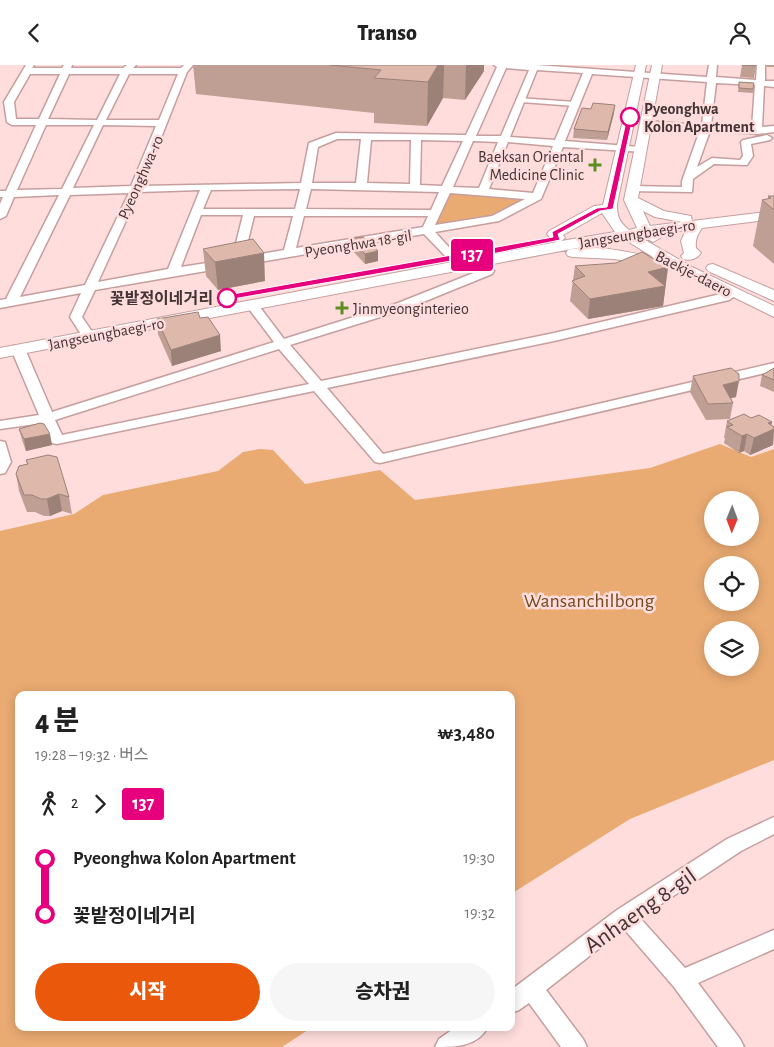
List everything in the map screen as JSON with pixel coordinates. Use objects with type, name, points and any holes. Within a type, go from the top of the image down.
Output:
[{"type":"street","points":[[498,65],[588,71],[656,70],[712,79],[774,84]]},
{"type":"street","name":"Pyeonghwa 18-gil","points":[[427,231],[503,65]]},
{"type":"street","points":[[632,195],[688,190],[688,178],[706,129],[713,65]]},
{"type":"street","points":[[757,131],[762,109],[761,65]]},
{"type":"street","points":[[163,123],[12,123],[9,102],[28,68],[186,68]]},
{"type":"street","points":[[0,216],[5,194],[42,123],[67,68]]},
{"type":"street","points":[[6,303],[67,192],[129,68]]},
{"type":"street","name":"Pyeonghwa-ro","points":[[86,331],[76,317],[136,188],[186,68]]},
{"type":"street","points":[[483,191],[534,68]]},
{"type":"street","points":[[621,231],[610,215],[610,209],[640,70]]},
{"type":"street","points":[[643,227],[632,195],[656,70]]},
{"type":"street","points":[[5,194],[136,188],[361,186],[483,191],[537,197],[588,71]]},
{"type":"street","points":[[521,100],[575,104]]},
{"type":"street","points":[[646,124],[757,131],[774,129]]},
{"type":"street","name":"Pyeonghwa 18-gil","points":[[289,254],[306,187],[313,145],[336,136],[366,136]]},
{"type":"street","points":[[361,186],[366,136],[504,139],[640,150]]},
{"type":"street","points":[[414,187],[416,137]]},
{"type":"street","points":[[688,178],[712,161],[743,163],[748,156],[746,142],[774,137]]},
{"type":"street","points":[[6,303],[173,272],[206,188]]},
{"type":"street","points":[[632,195],[660,214],[690,221],[695,228],[690,234],[688,243],[689,250],[694,253],[688,256]]},
{"type":"street","name":"Pyeonghwa 18-gil","points":[[173,272],[495,219],[537,197]]},
{"type":"street","name":"Jangseungbaegi-ro","points":[[0,343],[252,305],[542,249],[621,231],[774,208]]},
{"type":"street","points":[[558,239],[554,234],[599,209],[610,209]]},
{"type":"street","points":[[196,212],[436,213]]},
{"type":"street","points":[[237,262],[249,212]]},
{"type":"street","name":"Jangseungbaegi-ro","points":[[690,221],[774,215]]},
{"type":"street","name":"Baekje-daero","points":[[643,227],[652,238],[688,256],[771,305]]},
{"type":"street","points":[[427,231],[453,258]]},
{"type":"street","name":"Jangseungbaegi-ro","points":[[0,353],[86,331],[315,281],[558,239],[621,231]]},
{"type":"street","name":"Baekje-daero","points":[[621,231],[672,263],[771,305]]},
{"type":"street","points":[[542,249],[550,254],[594,252],[663,264],[755,308],[771,305]]},
{"type":"street","points":[[0,425],[46,418],[402,306],[488,271],[480,260]]},
{"type":"street","points":[[18,349],[56,440],[554,337],[729,296]]},
{"type":"street","points":[[252,305],[281,343],[380,459],[774,367]]},
{"type":"street","points":[[0,445],[4,462],[0,470]]},
{"type":"street","name":"Anhaeng 8-gil","points":[[515,1000],[625,916],[734,845],[774,825]]},
{"type":"street","points":[[625,916],[682,980],[732,1047]]},
{"type":"street","points":[[682,980],[774,939]]},
{"type":"street","points":[[532,989],[575,1047]]},
{"type":"street","points":[[448,1047],[470,1031]]},
{"type":"green space","points":[[447,189],[537,197],[495,219],[427,231]]},
{"type":"green space","name":"Wansanchilbong","points":[[720,444],[751,457],[774,449],[774,760],[630,819],[515,891],[515,691],[15,691],[15,1031],[306,1031],[282,1047],[0,1047],[0,531],[74,514],[103,495],[218,471],[243,452],[260,449],[273,450],[305,484],[380,470],[415,500],[650,468]]},
{"type":"building","points":[[330,65],[438,65],[428,82],[374,78],[381,70]]},
{"type":"building","points":[[739,82],[754,83],[753,89],[739,88]]},
{"type":"building","points":[[593,103],[615,105],[608,132],[574,129],[582,108],[591,109]]},
{"type":"building","points":[[768,196],[774,196],[774,210],[762,200],[771,198]]},
{"type":"building","points":[[363,237],[378,251],[365,254],[350,239]]},
{"type":"building","points":[[253,239],[264,253],[215,262],[203,249]]},
{"type":"building","points":[[642,252],[668,267],[648,272],[665,286],[590,299],[572,281],[585,276],[575,266],[616,263]]},
{"type":"building","points":[[198,312],[200,318],[208,317],[220,335],[171,350],[157,319]]},
{"type":"building","points":[[731,368],[739,374],[739,381],[723,385],[733,403],[708,404],[693,376]]},
{"type":"building","points":[[774,368],[774,380],[762,375]]},
{"type":"building","points":[[744,414],[751,418],[759,415],[772,422],[768,423],[774,429],[754,438],[747,434],[742,436],[727,427],[733,425],[727,421]]},
{"type":"building","points":[[40,423],[44,424],[50,434],[24,439],[19,429]]},
{"type":"building","points":[[48,455],[57,457],[69,497],[59,494],[47,499],[41,499],[32,495],[24,495],[16,474],[19,466],[28,464],[26,460]]},
{"type":"bus line","name":"137","points":[[227,298],[558,239],[554,234],[599,209],[610,209],[630,117]]},
{"type":"place","name":"Pyeonghwa Kolon Apartment","points":[[630,117]]},
{"type":"place","name":"Baeksan Oriental Medicine Clinic","points":[[595,165]]},
{"type":"place","name":"꽃밭정이네거리","points":[[227,298]]},
{"type":"place","name":"Jinmyeonginterieo","points":[[342,308]]}]
